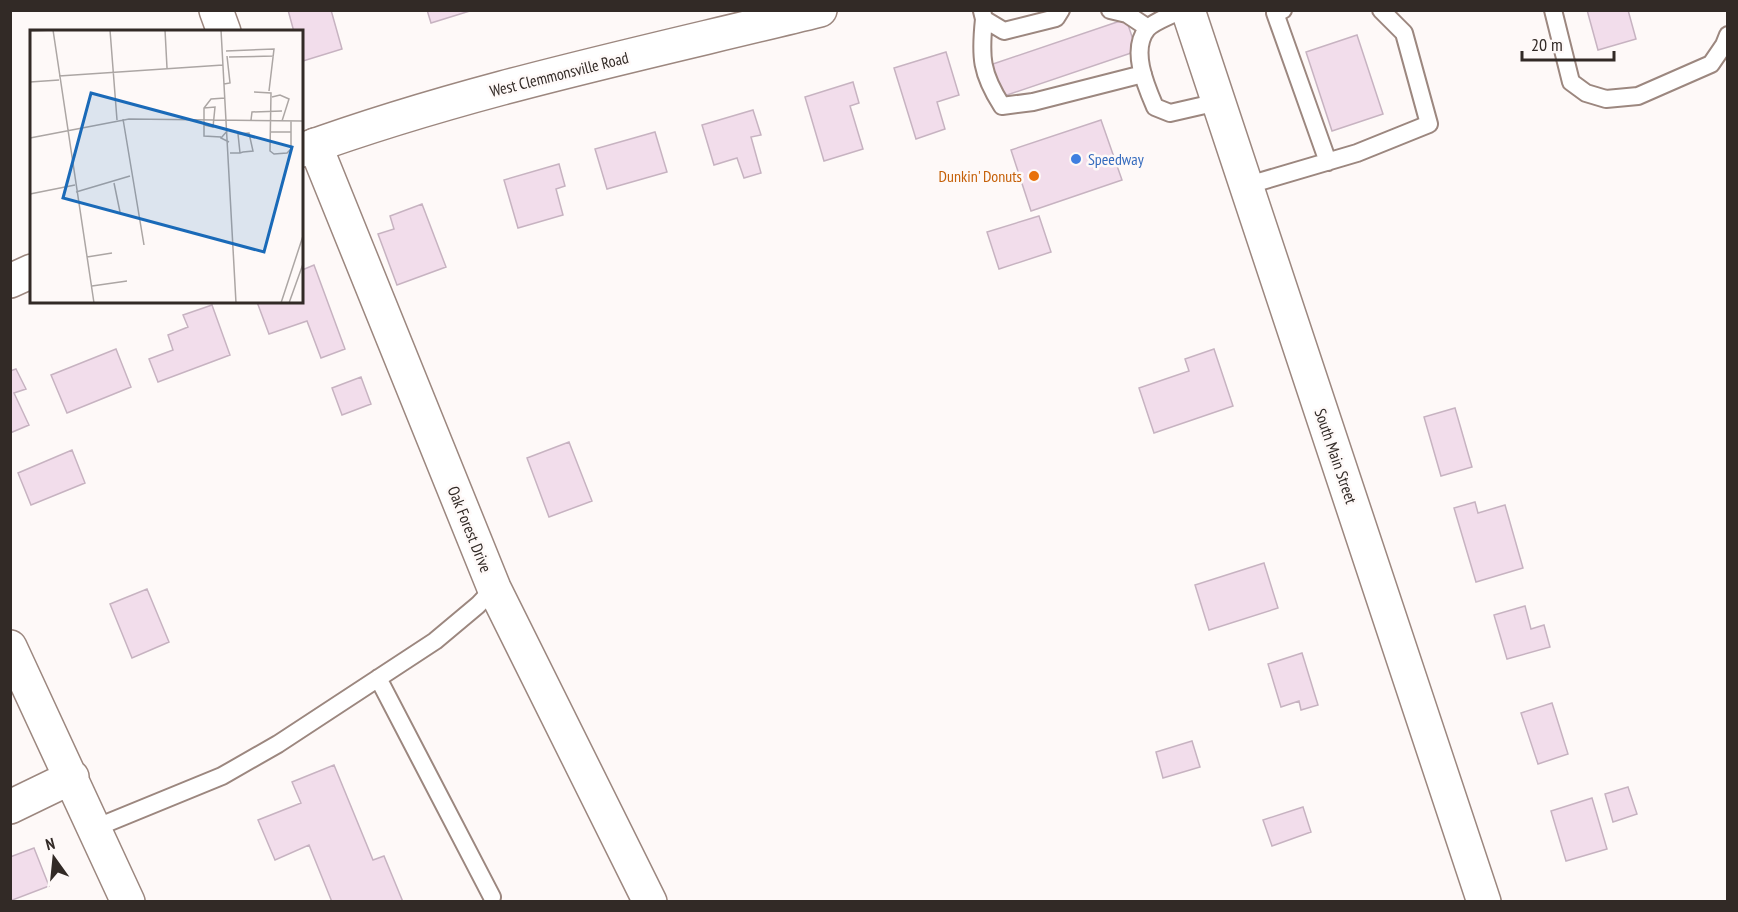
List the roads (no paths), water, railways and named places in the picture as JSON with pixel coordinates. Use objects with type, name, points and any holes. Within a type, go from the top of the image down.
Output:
[{"type":"main road","points":[[216,10],[223,30]]},
{"type":"main road","name":"West Clemmonsville Road","points":[[308,148],[360,129],[519,83],[820,10]]},
{"type":"main road","name":"South Main Street","points":[[1188,10],[1484,902]]},
{"type":"main road","name":"Oak Forest Drive","points":[[308,148],[494,588],[650,902]]},
{"type":"main road","points":[[10,281],[30,272]]},
{"type":"main road","points":[[10,647],[128,902]]},
{"type":"main road","points":[[10,807],[72,777]]},
{"type":"lane","points":[[983,15],[1004,31],[1056,18],[1061,10]]},
{"type":"lane","points":[[1110,10],[1127,14],[1148,28]]},
{"type":"lane","points":[[1181,10],[1148,28],[1140,42],[1143,74],[1155,107],[1170,113],[1218,102]]},
{"type":"lane","points":[[1283,10],[1275,13],[1328,162]]},
{"type":"lane","points":[[1245,186],[1328,162],[1429,124],[1404,33],[1381,10]]},
{"type":"lane","points":[[1553,10],[1570,82],[1586,93],[1606,99],[1638,96],[1711,64],[1728,35]]},
{"type":"lane","points":[[983,15],[981,52],[983,71],[1002,106],[1033,102],[1143,74]]},
{"type":"lane","points":[[95,828],[222,776],[278,744],[435,641],[478,605],[494,588]]},
{"type":"lane","points":[[378,678],[492,897]]},
{"type":"place","name":"Speedway","points":[[1076,159]]},
{"type":"place","name":"Dunkin' Donuts","points":[[1034,176]]}]
